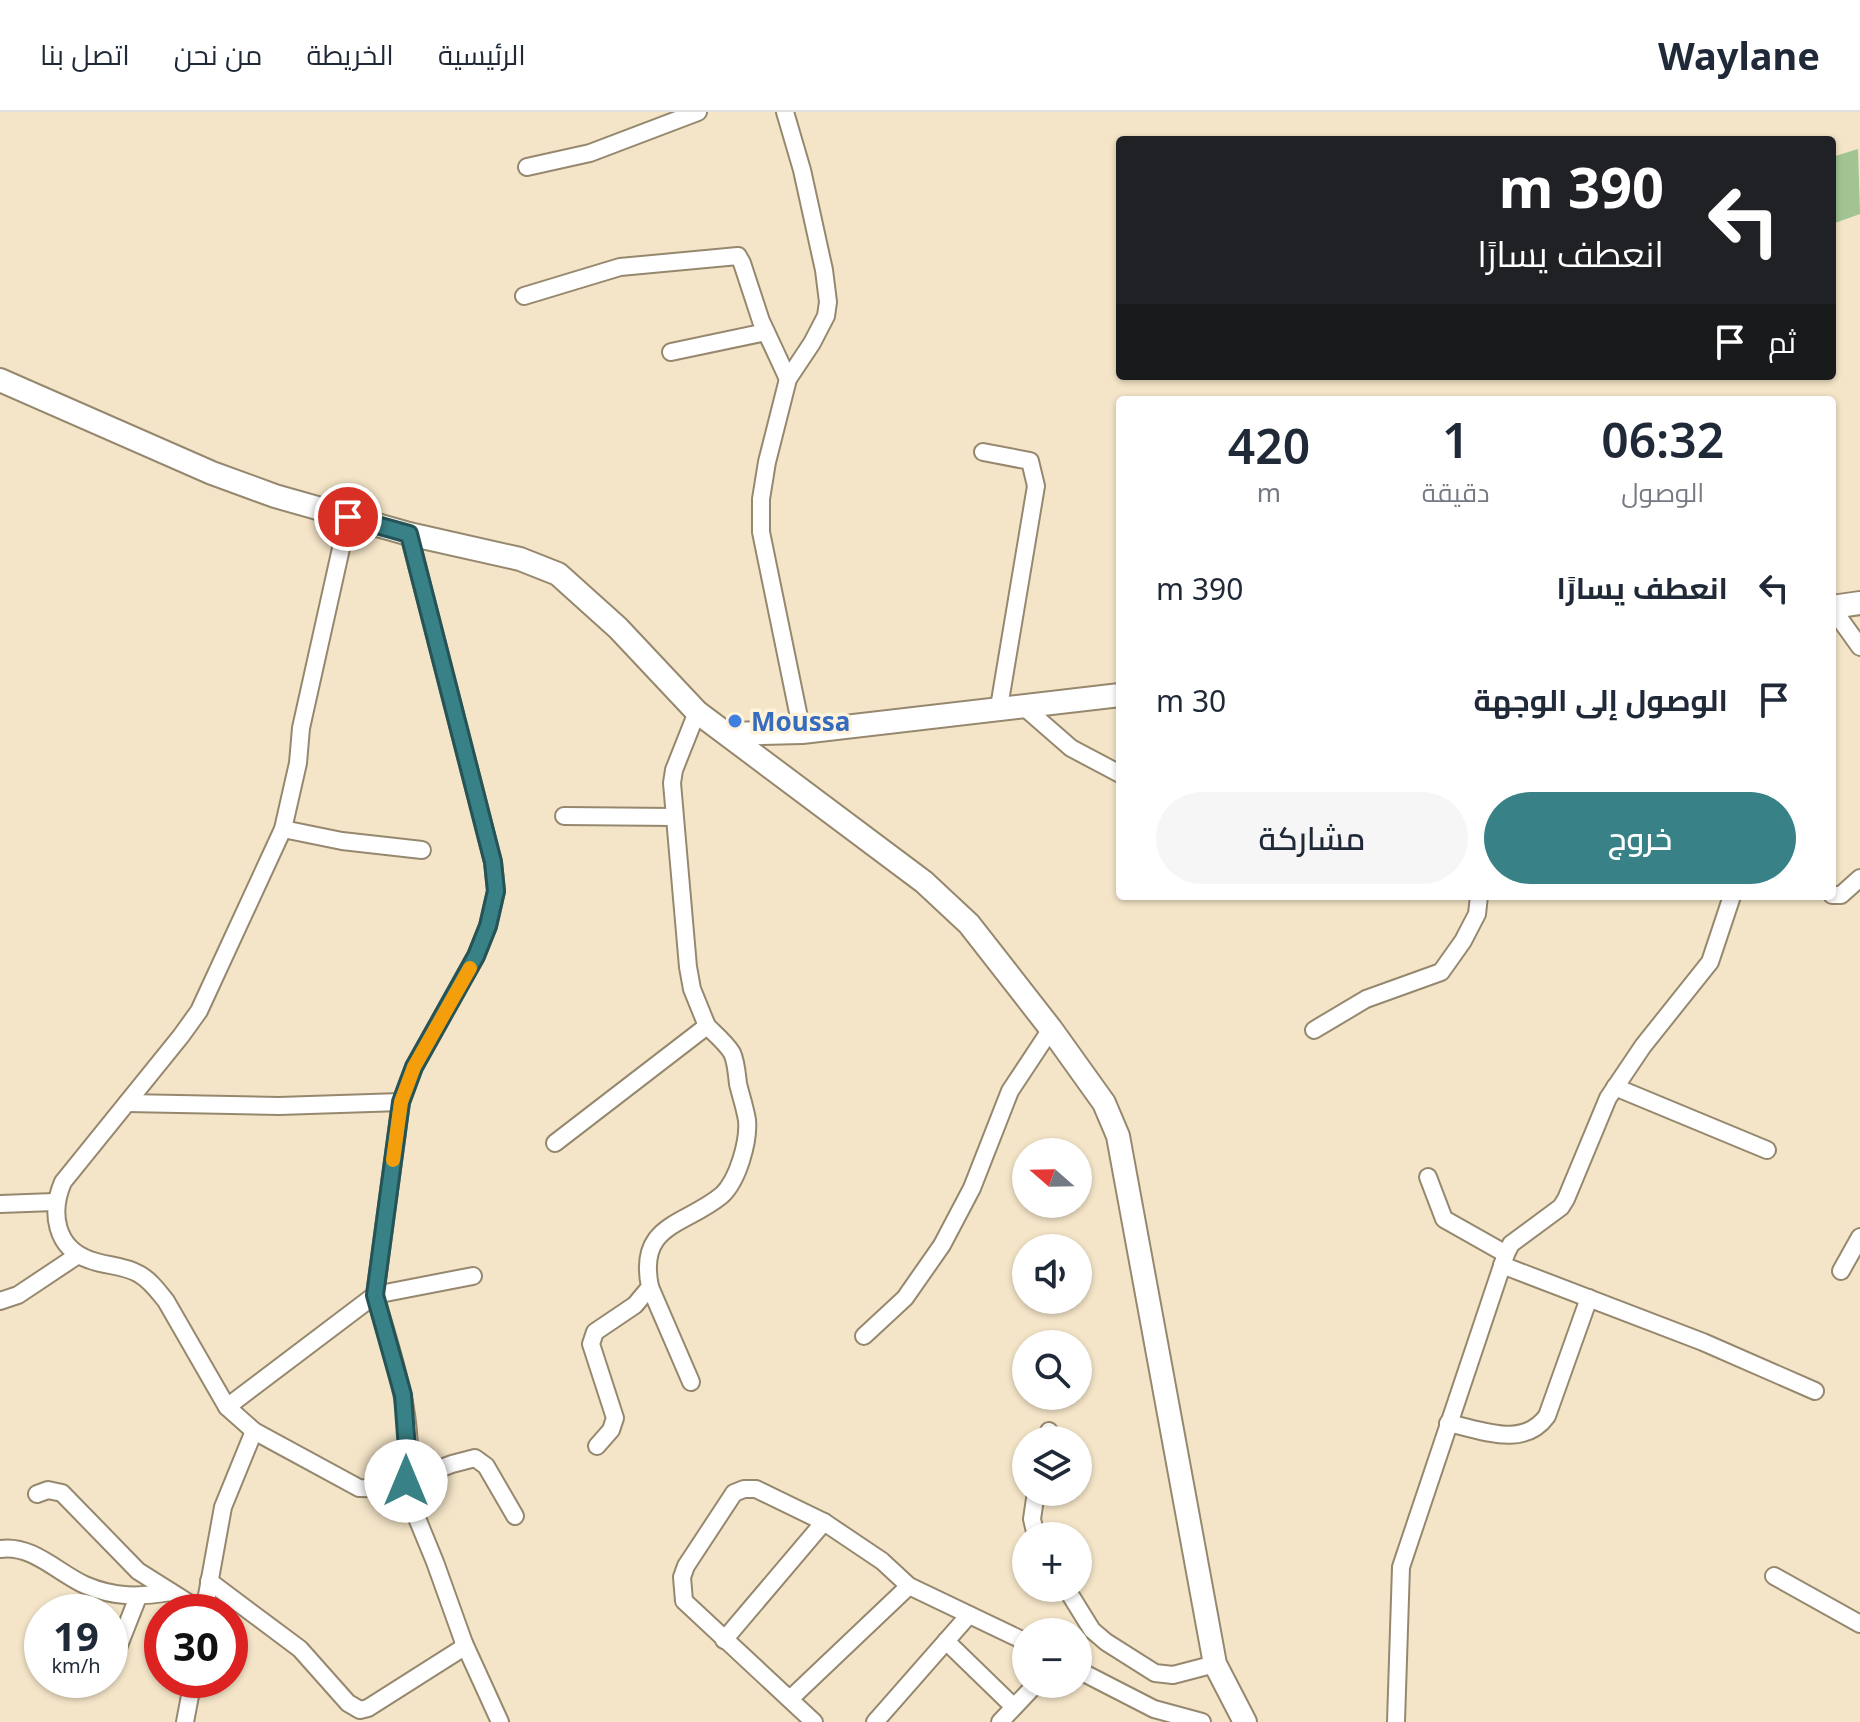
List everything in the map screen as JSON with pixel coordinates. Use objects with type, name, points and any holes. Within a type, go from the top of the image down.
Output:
[{"type":"main road","points":[[0,380],[212,473],[275,496],[409,534],[520,559],[558,574],[609,619],[697,712],[935,893],[969,924],[1104,1103],[1118,1136],[1215,1664],[1239,1721]]},
{"type":"main road","points":[[1836,606],[1860,603]]},
{"type":"main road","points":[[728,734],[802,732],[1116,696]]},
{"type":"street","points":[[527,167],[590,153],[698,112]]},
{"type":"street","points":[[785,112],[802,170],[828,302],[826,316],[812,343],[788,379],[761,499],[761,532],[802,732]]},
{"type":"street","points":[[524,296],[620,267],[667,265],[734,255],[742,263],[766,332],[788,379]]},
{"type":"street","points":[[671,352],[766,332]]},
{"type":"street","points":[[983,452],[1030,461],[1036,486],[999,707]]},
{"type":"street","points":[[348,517],[301,728],[298,763],[283,829],[199,1011],[63,1182],[54,1202],[58,1227],[67,1244],[78,1255],[126,1268],[142,1275],[154,1286],[166,1301],[227,1407],[254,1431],[359,1488],[406,1485],[452,1464],[475,1458],[486,1466],[515,1516]]},
{"type":"street","points":[[409,534],[493,862],[496,891],[488,926],[476,956],[414,1067],[401,1102],[375,1295],[403,1395],[408,1462],[406,1485],[464,1643],[500,1722]]},
{"type":"street","points":[[1836,613],[1860,647]]},
{"type":"street","points":[[1024,707],[1071,748],[1116,772]]},
{"type":"street","points":[[691,1382],[650,1287],[646,1269],[649,1250],[658,1236],[676,1221],[721,1196],[730,1186],[741,1165],[748,1122],[733,1055],[707,1026],[692,989],[688,967],[672,783],[674,770],[697,712]]},
{"type":"street","points":[[564,816],[674,817]]},
{"type":"street","points":[[283,829],[342,841],[422,850]]},
{"type":"street","points":[[1836,895],[1841,895],[1860,878]]},
{"type":"street","points":[[1314,1030],[1366,999],[1441,972],[1463,941],[1477,914],[1479,900]]},
{"type":"street","points":[[1396,1722],[1401,1567],[1504,1260],[1511,1244],[1561,1207],[1615,1087],[1643,1046],[1710,962],[1731,900]]},
{"type":"street","points":[[555,1143],[707,1026]]},
{"type":"street","points":[[864,1336],[905,1298],[942,1245],[972,1188],[1010,1091],[1051,1029]]},
{"type":"street","points":[[1615,1087],[1767,1150]]},
{"type":"street","points":[[127,1103],[279,1106],[401,1102]]},
{"type":"street","points":[[1428,1177],[1444,1219],[1504,1260],[1815,1391]]},
{"type":"street","points":[[0,1204],[54,1202]]},
{"type":"street","points":[[1841,1271],[1860,1237]]},
{"type":"street","points":[[0,1301],[18,1295],[78,1255]]},
{"type":"street","points":[[227,1407],[375,1295],[473,1276]]},
{"type":"street","points":[[597,1446],[611,1430],[615,1418],[591,1344],[595,1332],[635,1305],[650,1287]]},
{"type":"street","points":[[1448,1423],[1513,1436],[1533,1431],[1541,1424],[1547,1416],[1589,1298]]},
{"type":"street","points":[[207,1594],[223,1507],[254,1431]]},
{"type":"street","points":[[814,1722],[684,1601],[682,1577],[686,1566],[734,1493],[756,1489],[824,1522],[882,1561],[909,1586],[1012,1635]]},
{"type":"street","points":[[37,1494],[48,1490],[62,1493],[138,1571],[174,1594]]},
{"type":"street","points":[[724,1640],[824,1522]]},
{"type":"street","points":[[0,1549],[23,1550],[86,1585],[138,1597],[171,1592]]},
{"type":"street","points":[[1774,1576],[1860,1624]]},
{"type":"street","points":[[209,1581],[300,1649],[348,1703],[360,1710],[368,1708],[461,1649],[464,1643]]},
{"type":"street","points":[[790,1699],[909,1586]]},
{"type":"street","points":[[128,1622],[138,1597]]},
{"type":"street","points":[[1075,1602],[1092,1630],[1155,1673],[1173,1675],[1215,1664]]},
{"type":"street","points":[[875,1722],[969,1615]]},
{"type":"street","points":[[946,1641],[1014,1707]]},
{"type":"street","points":[[1092,1677],[1154,1709],[1202,1722]]},
{"type":"street","points":[[185,1722],[190,1698]]},
{"type":"street","points":[[1000,1722],[1023,1698]]},
{"type":"green space","points":[[1858,149],[1860,214],[1836,223],[1836,156]]},
{"type":"slow traffic","points":[[393,1160],[401,1102],[414,1067],[470,968]]},
{"type":"place","name":"Moussa","points":[[735,721]]},
{"type":"route","points":[[348,517],[409,534],[493,862],[496,891],[488,926],[476,956],[414,1067],[401,1102],[375,1295],[403,1395],[408,1462],[406,1481]]}]
